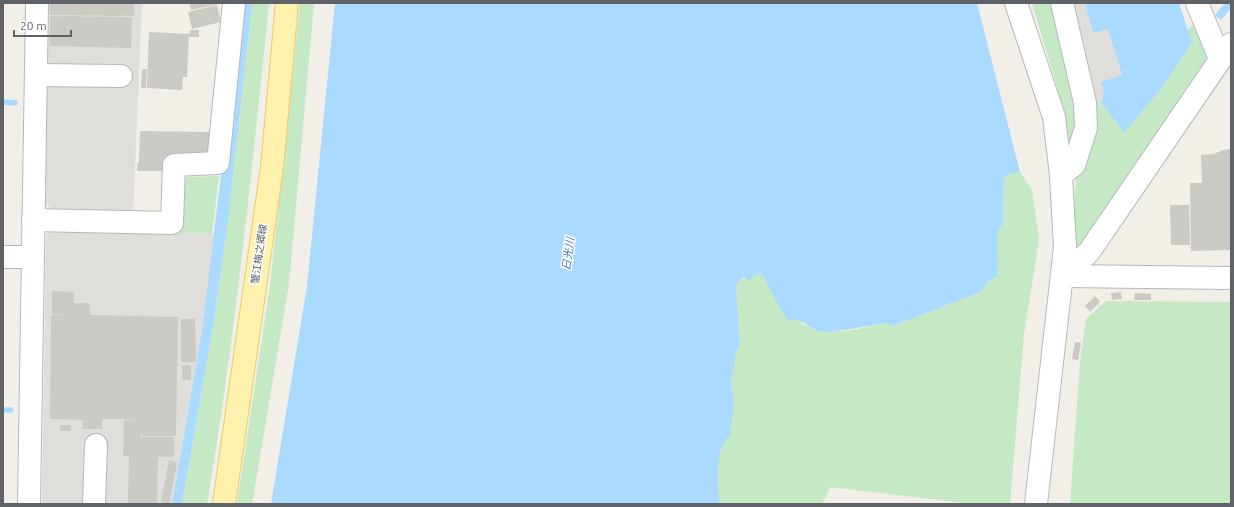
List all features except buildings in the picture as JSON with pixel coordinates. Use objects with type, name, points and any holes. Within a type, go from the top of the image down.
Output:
[{"type":"main road","name":"蟹江梅之郷線","points":[[224,504],[272,167],[287,3]]},
{"type":"street","points":[[29,504],[37,3]]},
{"type":"street","points":[[33,220],[172,223],[174,165],[218,163],[234,3]]},
{"type":"street","points":[[1016,3],[1054,117],[1061,175],[1065,247],[1036,504]]},
{"type":"street","points":[[1061,175],[1074,165],[1086,128],[1085,103],[1062,3]]},
{"type":"street","points":[[1062,276],[1089,252],[1226,52],[1197,3]]},
{"type":"street","points":[[36,75],[121,76]]},
{"type":"street","points":[[3,257],[32,257]]},
{"type":"street","points":[[1062,276],[1231,278]]},
{"type":"street","points":[[94,504],[96,445]]},
{"type":"shaded area","points":[[49,3],[142,3],[133,215],[55,214],[44,200]]},
{"type":"shaded area","points":[[1052,3],[1085,3],[1086,9],[1108,28],[1122,75],[1104,91],[1101,102],[1078,104]]},
{"type":"shaded area","points":[[53,229],[214,234],[202,331],[172,504],[42,504],[46,236]]},
{"type":"green space","points":[[252,3],[269,3],[249,191],[226,379],[207,504],[182,504],[212,332],[227,229]]},
{"type":"green space","points":[[300,3],[314,3],[289,284],[252,504],[237,504],[270,286]]},
{"type":"green space","points":[[1032,3],[1052,3],[1078,104],[1072,156],[1065,114]]},
{"type":"green space","points":[[1194,24],[1209,60],[1085,245],[1070,253],[1077,168],[1092,103],[1101,102],[1124,132],[1161,89],[1192,43],[1187,30]]},
{"type":"green space","points":[[1020,172],[1032,190],[1039,240],[1024,334],[1010,504],[973,504],[830,487],[822,504],[719,504],[718,461],[734,402],[731,384],[736,352],[740,346],[736,286],[740,280],[760,273],[796,319],[806,326],[817,330],[853,330],[888,323],[893,326],[983,291],[987,282],[998,276],[997,234],[1003,224],[1004,178],[1010,174]]},
{"type":"green space","points":[[219,176],[212,234],[177,233],[182,182],[188,177]]},
{"type":"green space","points":[[1106,301],[1231,302],[1231,504],[1070,504],[1080,362],[1086,319]]},
{"type":"water","points":[[242,3],[252,3],[227,229],[212,332],[182,504],[172,504],[202,331]]},
{"type":"water","name":"日光川","points":[[335,3],[977,3],[1020,172],[1010,174],[1004,178],[1003,224],[997,234],[998,276],[987,282],[983,291],[893,326],[888,323],[831,332],[818,331],[796,319],[789,321],[780,309],[764,277],[760,273],[749,280],[744,277],[740,280],[736,286],[740,346],[736,352],[731,384],[734,402],[730,436],[721,450],[719,459],[719,504],[271,504],[307,286]]},
{"type":"water","points":[[1085,3],[1179,3],[1192,43],[1161,89],[1124,133],[1101,102],[1104,91],[1101,82],[1122,75],[1108,29],[1093,33]]},
{"type":"water","points":[[1225,3],[1231,3],[1231,8],[1221,20],[1215,15]]},
{"type":"waterway","points":[[3,102],[15,103]]},
{"type":"waterway","points":[[3,410],[11,410]]}]
